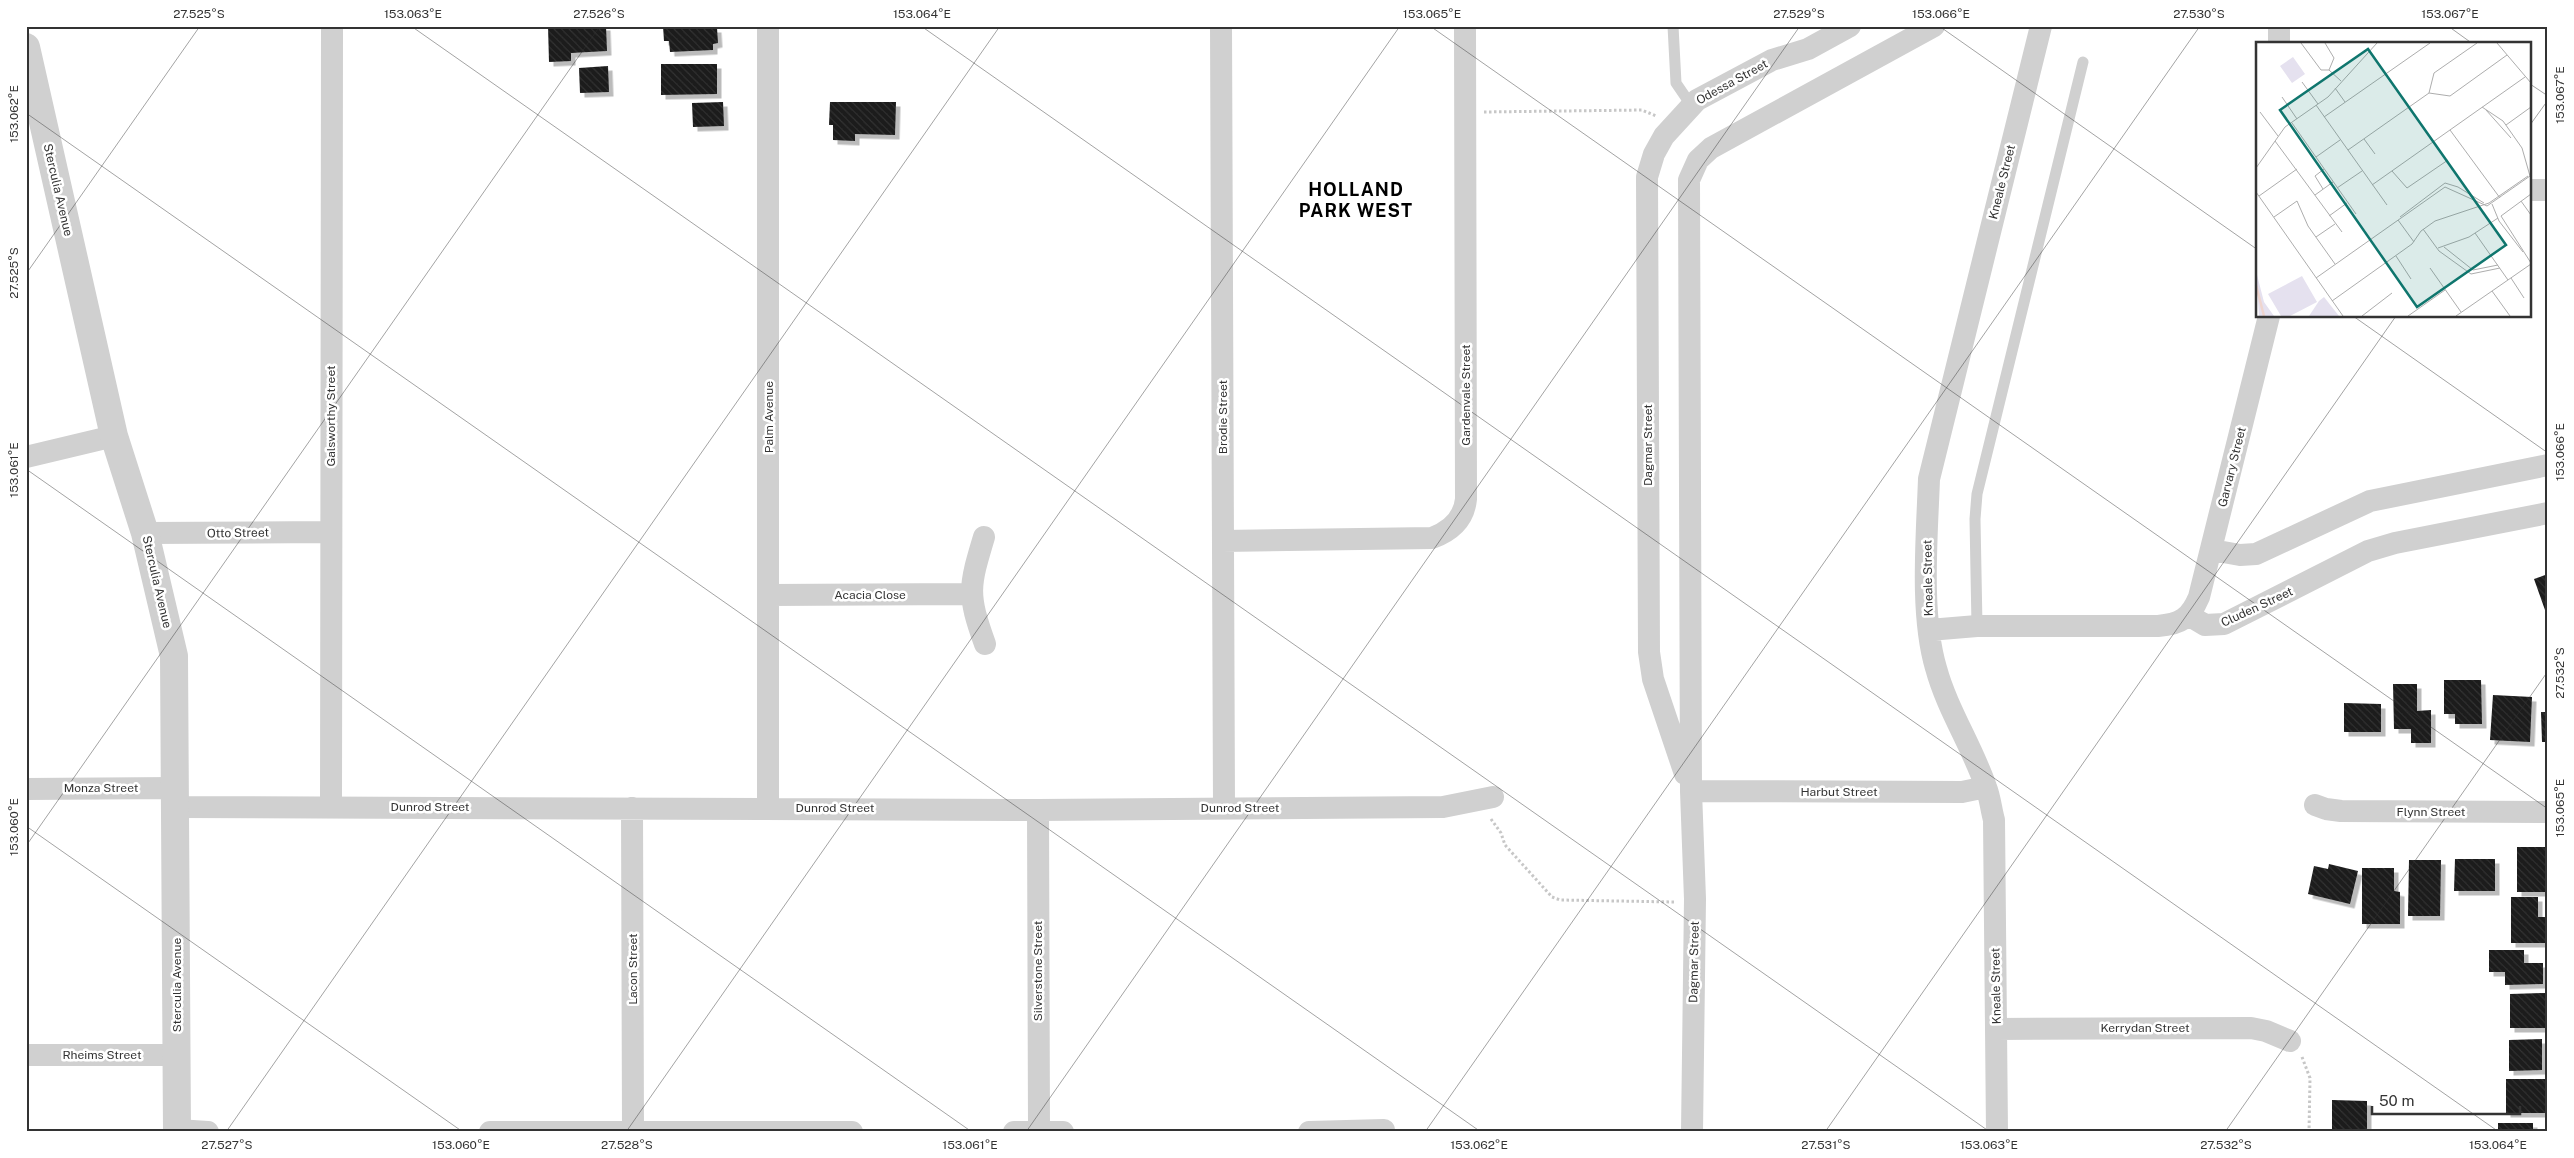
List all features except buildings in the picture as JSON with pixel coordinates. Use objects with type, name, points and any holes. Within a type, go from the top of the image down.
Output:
[{"type":"street","name":"Galsworthy Street","points":[[331,807],[332,26]]},
{"type":"street","name":"Palm Avenue","points":[[768,26],[768,808]]},
{"type":"street","name":"Brodie Street","points":[[1221,26],[1224,808]]},
{"type":"street","name":"Gardenvale Street","points":[[1223,541],[1426,538],[1444,533],[1461,517],[1466,499],[1465,26]]},
{"type":"street","name":"Odessa Street","points":[[1691,105],[1712,91],[1772,60],[1808,49],[1850,26]]},
{"type":"street","name":"Dagmar Street","points":[[1692,1132],[1694,899],[1691,791],[1688,187],[1694,166],[1712,148],[1934,26]]},
{"type":"street","name":"Kneale Street","points":[[1997,1132],[1994,820],[1986,788],[1937,674],[1929,630],[1929,479],[2041,26]]},
{"type":"street","points":[[2279,26],[2279,42]]},
{"type":"street","name":"Sterculia Avenue","points":[[26,47],[114,436],[145,533],[174,656],[177,797],[178,1131]]},
{"type":"street","name":"Dagmar Street","points":[[1691,105],[1671,127],[1654,154],[1647,184],[1649,639],[1653,679],[1691,791]]},
{"type":"street","points":[[2532,190],[2548,190]]},
{"type":"street","name":"Garvary Street","points":[[2190,616],[2199,597],[2212,550],[2269,318]]},
{"type":"street","points":[[26,457],[114,436]]},
{"type":"street","points":[[2212,550],[2240,555],[2256,554],[2370,501],[2548,465]]},
{"type":"street","name":"Cluden Street","points":[[2190,616],[2205,625],[2224,624],[2368,550],[2548,513]]},
{"type":"street","name":"Otto Street","points":[[145,533],[331,532]]},
{"type":"street","points":[[984,537],[970,594],[972,608],[985,644]]},
{"type":"street","name":"Acacia Close","points":[[769,596],[970,594]]},
{"type":"street","points":[[1929,630],[1977,626],[2158,626],[2178,623],[2190,616]]},
{"type":"street","name":"Harbut Street","points":[[1691,791],[1962,792],[1986,788]]},
{"type":"street","name":"Monza Street","points":[[26,789],[177,797]]},
{"type":"street","name":"Dunrod Street","points":[[177,797],[331,807],[1038,810],[1443,807],[1484,799]]},
{"type":"street","name":"Flynn Street","points":[[2316,805],[2340,811],[2548,812]]},
{"type":"street","name":"Lacon Street","points":[[632,808],[634,1131]]},
{"type":"street","name":"Silverstone Street","points":[[1038,810],[1039,1132]]},
{"type":"street","name":"Kerrydan Street","points":[[1996,1029],[2251,1028],[2266,1031],[2290,1042]]},
{"type":"street","name":"Rheims Street","points":[[26,1055],[178,1055]]},
{"type":"street","points":[[1309,1132],[1384,1130]]},
{"type":"street","points":[[178,1131],[208,1132]]},
{"type":"street","points":[[490,1132],[852,1132]]},
{"type":"street","points":[[1014,1132],[1063,1132]]},
{"type":"lane","name":"Odessa Street","points":[[1673,26],[1676,83],[1681,93],[1691,105]]},
{"type":"lane","points":[[1977,626],[1974,519],[1977,494],[2082,62]]},
{"type":"path","points":[[1465,113],[1642,110],[1652,113],[1671,127]]},
{"type":"path","points":[[1484,799],[1502,833],[1506,845],[1552,897],[1560,900],[1676,902],[1694,899]]},
{"type":"path","points":[[2306,1062],[2310,1078],[2309,1132]]},
{"type":"district","name":"HOLLAND PARK WEST","points":[[1356,200]]}]
